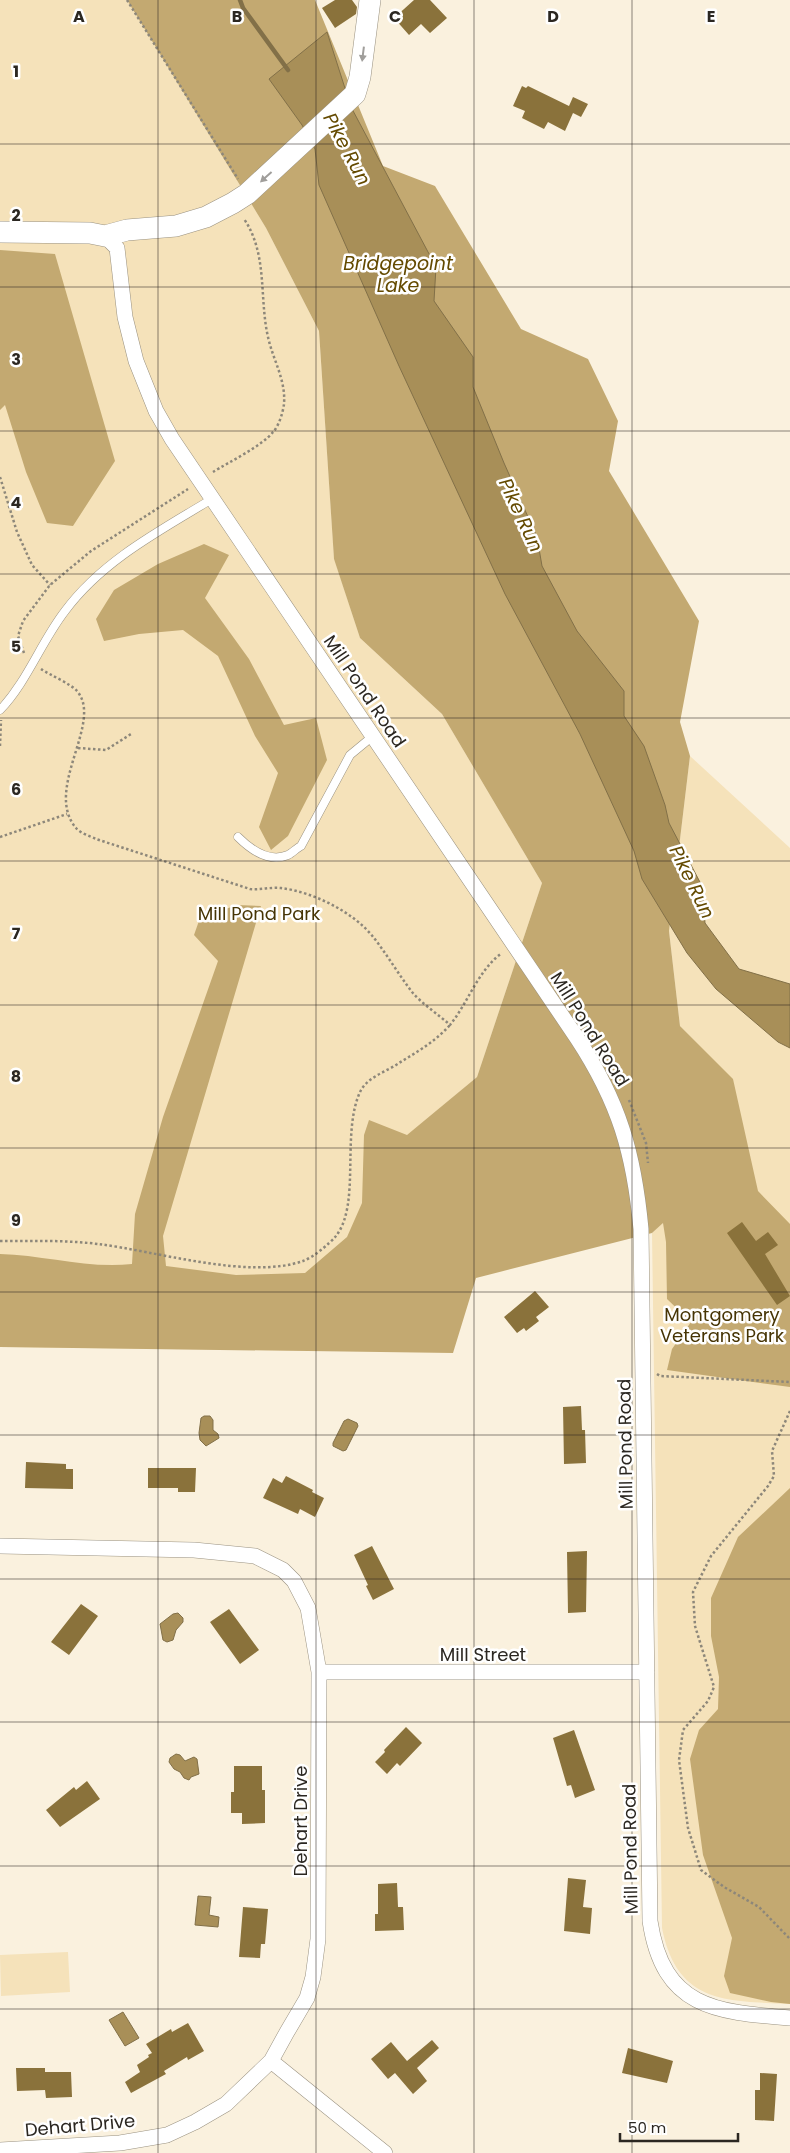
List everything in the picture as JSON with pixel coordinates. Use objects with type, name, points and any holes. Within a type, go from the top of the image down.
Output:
[{"type":"street","points":[[0,232],[90,233],[105,236],[127,230],[162,228],[189,222],[220,211],[240,198],[351,99],[360,77],[369,4]]},
{"type":"street","name":"Mill Pond Road","points":[[105,236],[117,248],[124,317],[136,361],[144,385],[172,439],[592,1061],[616,1107],[634,1173],[641,1229],[650,1921],[653,1940],[660,1963],[675,1984],[686,1994],[712,2008],[745,2014],[790,2018]]},
{"type":"street","name":"Dehart Drive","points":[[0,1546],[194,1550],[256,1556],[283,1570],[294,1581],[308,1608],[319,1672],[317,1949],[313,1977],[307,1998],[271,2061],[226,2104],[195,2122],[167,2135],[120,2143],[0,2150]]},
{"type":"street","name":"Mill Street","points":[[319,1672],[647,1672]]},
{"type":"street","points":[[271,2061],[385,2153]]},
{"type":"lane","points":[[1,709],[63,613],[97,575],[118,558],[212,499]]},
{"type":"lane","points":[[238,837],[248,848],[263,856],[276,857],[288,855],[301,846],[350,755],[373,736]]},
{"type":"path","points":[[127,0],[240,198],[260,259],[267,332],[283,383],[284,404],[274,432],[209,474]]},
{"type":"path","points":[[0,477],[17,532],[32,565],[50,586]]},
{"type":"path","points":[[192,486],[91,551],[50,586],[24,621],[18,636],[25,654],[40,668],[77,691],[83,706],[82,728],[65,792],[67,814],[77,829],[96,839],[250,889],[279,888],[304,894],[336,908],[368,931],[413,994],[450,1025]]},
{"type":"path","points":[[0,746],[1,709]]},
{"type":"path","points":[[77,748],[97,751],[110,749],[131,734]]},
{"type":"path","points":[[0,836],[67,814]]},
{"type":"path","points":[[0,1241],[63,1241],[98,1244],[240,1267],[273,1266],[304,1260],[337,1235],[346,1216],[349,1201],[351,1134],[354,1110],[361,1090],[378,1073],[396,1065],[441,1035],[450,1025],[493,959],[507,950]]},
{"type":"path","points":[[790,1411],[772,1451],[774,1476],[712,1556],[693,1592],[695,1626],[714,1687],[708,1701],[683,1730],[679,1760],[688,1828],[701,1870],[724,1887],[759,1907],[790,1939]]},
{"type":"green space","name":"Mill Pond Park","points":[[0,0],[127,0],[266,228],[319,331],[334,558],[360,638],[442,714],[542,883],[477,1077],[407,1136],[331,1351],[0,1347]]},
{"type":"green space","points":[[127,0],[315,0],[383,166],[435,186],[521,329],[588,359],[618,421],[609,471],[699,621],[680,722],[690,756],[669,931],[680,1026],[733,1079],[758,1191],[790,1224],[790,1387],[667,1370],[672,1349],[691,1322],[667,1299],[666,1242],[663,1223],[652,1233],[476,1278],[453,1353],[0,1347],[0,1254],[99,1265],[132,1264],[135,1214],[163,1117],[218,961],[194,935],[200,918],[237,905],[261,906],[163,1236],[166,1266],[236,1275],[305,1273],[347,1237],[362,1203],[364,1135],[369,1120],[407,1135],[477,1077],[542,883],[442,714],[360,638],[334,559],[319,331],[266,228]]},
{"type":"green space","points":[[0,250],[55,254],[115,461],[73,526],[47,523],[26,472],[5,405],[0,410]]},
{"type":"green space","points":[[204,544],[229,555],[205,598],[249,659],[284,725],[316,718],[327,760],[288,836],[271,850],[259,827],[278,773],[255,736],[218,656],[183,630],[139,634],[104,641],[96,619],[114,590],[158,564]]},
{"type":"green space","name":"Montgomery Veterans Park","points":[[690,756],[790,848],[790,2004],[725,1999],[692,1985],[679,1972],[669,1953],[662,1928],[652,1233],[697,1191],[733,1080],[680,1026],[669,931]]},
{"type":"green space","points":[[790,1488],[790,2004],[730,1993],[724,1976],[732,1938],[703,1855],[690,1759],[699,1730],[718,1709],[719,1677],[711,1636],[711,1598],[738,1537]]},
{"type":"green space","points":[[68,1952],[70,1992],[1,1996],[0,1955]]},
{"type":"water","name":"Bridgepoint Lake","points":[[327,32],[351,107],[436,267],[434,301],[473,357],[473,387],[537,537],[542,566],[577,631],[624,691],[624,716],[644,746],[665,805],[669,823],[702,886],[705,923],[739,969],[790,984],[790,1048],[778,1042],[716,989],[687,953],[642,879],[634,851],[580,734],[505,594],[399,366],[319,185],[315,149],[302,125],[269,79]]},
{"type":"water","points":[[210,1416],[213,1420],[213,1430],[218,1434],[219,1438],[206,1446],[200,1440],[199,1433],[201,1418]]},
{"type":"water","points":[[348,1419],[357,1423],[358,1426],[346,1450],[343,1451],[333,1446],[333,1443],[344,1421]]},
{"type":"water","points":[[178,1613],[183,1618],[183,1622],[176,1630],[173,1640],[167,1642],[163,1640],[160,1624],[173,1614]]},
{"type":"water","points":[[176,1754],[180,1755],[185,1761],[194,1757],[197,1759],[199,1774],[191,1777],[189,1780],[184,1778],[169,1762],[170,1758]]},
{"type":"water","points":[[198,1896],[211,1897],[209,1915],[219,1917],[218,1927],[195,1925]]},
{"type":"water","points":[[123,2012],[139,2038],[125,2046],[109,2020]]},
{"type":"building","points":[[335,0],[352,0],[357,7],[356,14],[335,28],[322,8]]},
{"type":"building","points":[[414,0],[430,0],[447,18],[430,33],[421,24],[409,35],[394,18]]},
{"type":"building","points":[[522,86],[526,88],[528,86],[569,106],[573,97],[588,104],[581,117],[573,113],[565,131],[548,122],[544,129],[522,118],[525,111],[513,106]]},
{"type":"building","points":[[742,1222],[756,1241],[768,1232],[778,1245],[765,1254],[790,1296],[777,1305],[727,1233]]},
{"type":"building","points":[[535,1291],[549,1307],[536,1317],[539,1321],[526,1331],[524,1328],[517,1333],[504,1317]]},
{"type":"building","points":[[581,1406],[582,1430],[585,1430],[586,1463],[564,1464],[563,1407]]},
{"type":"building","points":[[26,1462],[66,1464],[66,1469],[73,1469],[73,1489],[25,1488]]},
{"type":"building","points":[[148,1468],[196,1468],[195,1492],[178,1492],[178,1488],[148,1488]]},
{"type":"building","points":[[286,1476],[324,1498],[315,1517],[300,1509],[298,1514],[263,1498],[273,1478],[282,1483]]},
{"type":"building","points":[[372,1546],[394,1589],[373,1600],[354,1555]]},
{"type":"building","points":[[587,1551],[586,1612],[568,1613],[567,1552]]},
{"type":"building","points":[[81,1604],[98,1616],[69,1655],[51,1642]]},
{"type":"building","points":[[229,1609],[259,1650],[240,1664],[210,1622]]},
{"type":"building","points":[[406,1727],[422,1743],[400,1766],[397,1763],[387,1774],[375,1762]]},
{"type":"building","points":[[574,1730],[595,1790],[575,1798],[571,1785],[567,1786],[553,1738]]},
{"type":"building","points":[[234,1766],[262,1766],[262,1790],[265,1790],[265,1823],[242,1824],[242,1813],[231,1813],[231,1792],[234,1792]]},
{"type":"building","points":[[87,1781],[100,1799],[60,1827],[46,1810],[74,1787],[76,1790]]},
{"type":"building","points":[[568,1878],[586,1880],[583,1907],[592,1908],[590,1934],[564,1931]]},
{"type":"building","points":[[397,1883],[398,1907],[403,1907],[404,1930],[375,1931],[375,1914],[378,1914],[378,1884]]},
{"type":"building","points":[[243,1907],[268,1909],[265,1944],[261,1944],[260,1958],[239,1957]]},
{"type":"building","points":[[188,2023],[204,2051],[188,2060],[187,2057],[164,2071],[166,2074],[131,2093],[125,2082],[140,2072],[137,2065],[152,2053],[146,2044],[171,2029],[172,2032]]},
{"type":"building","points":[[432,2040],[439,2048],[417,2068],[427,2081],[413,2094],[395,2073],[388,2079],[371,2059],[391,2042],[407,2061]]},
{"type":"building","points":[[628,2048],[673,2061],[667,2083],[622,2073]]},
{"type":"building","points":[[16,2068],[45,2068],[45,2072],[71,2072],[72,2097],[46,2098],[45,2090],[17,2091]]},
{"type":"building","points":[[760,2073],[777,2074],[774,2121],[755,2120],[755,2090],[760,2090]]},
{"type":"waterway","name":"Pike Run","points":[[240,0],[243,8],[288,70]]}]
